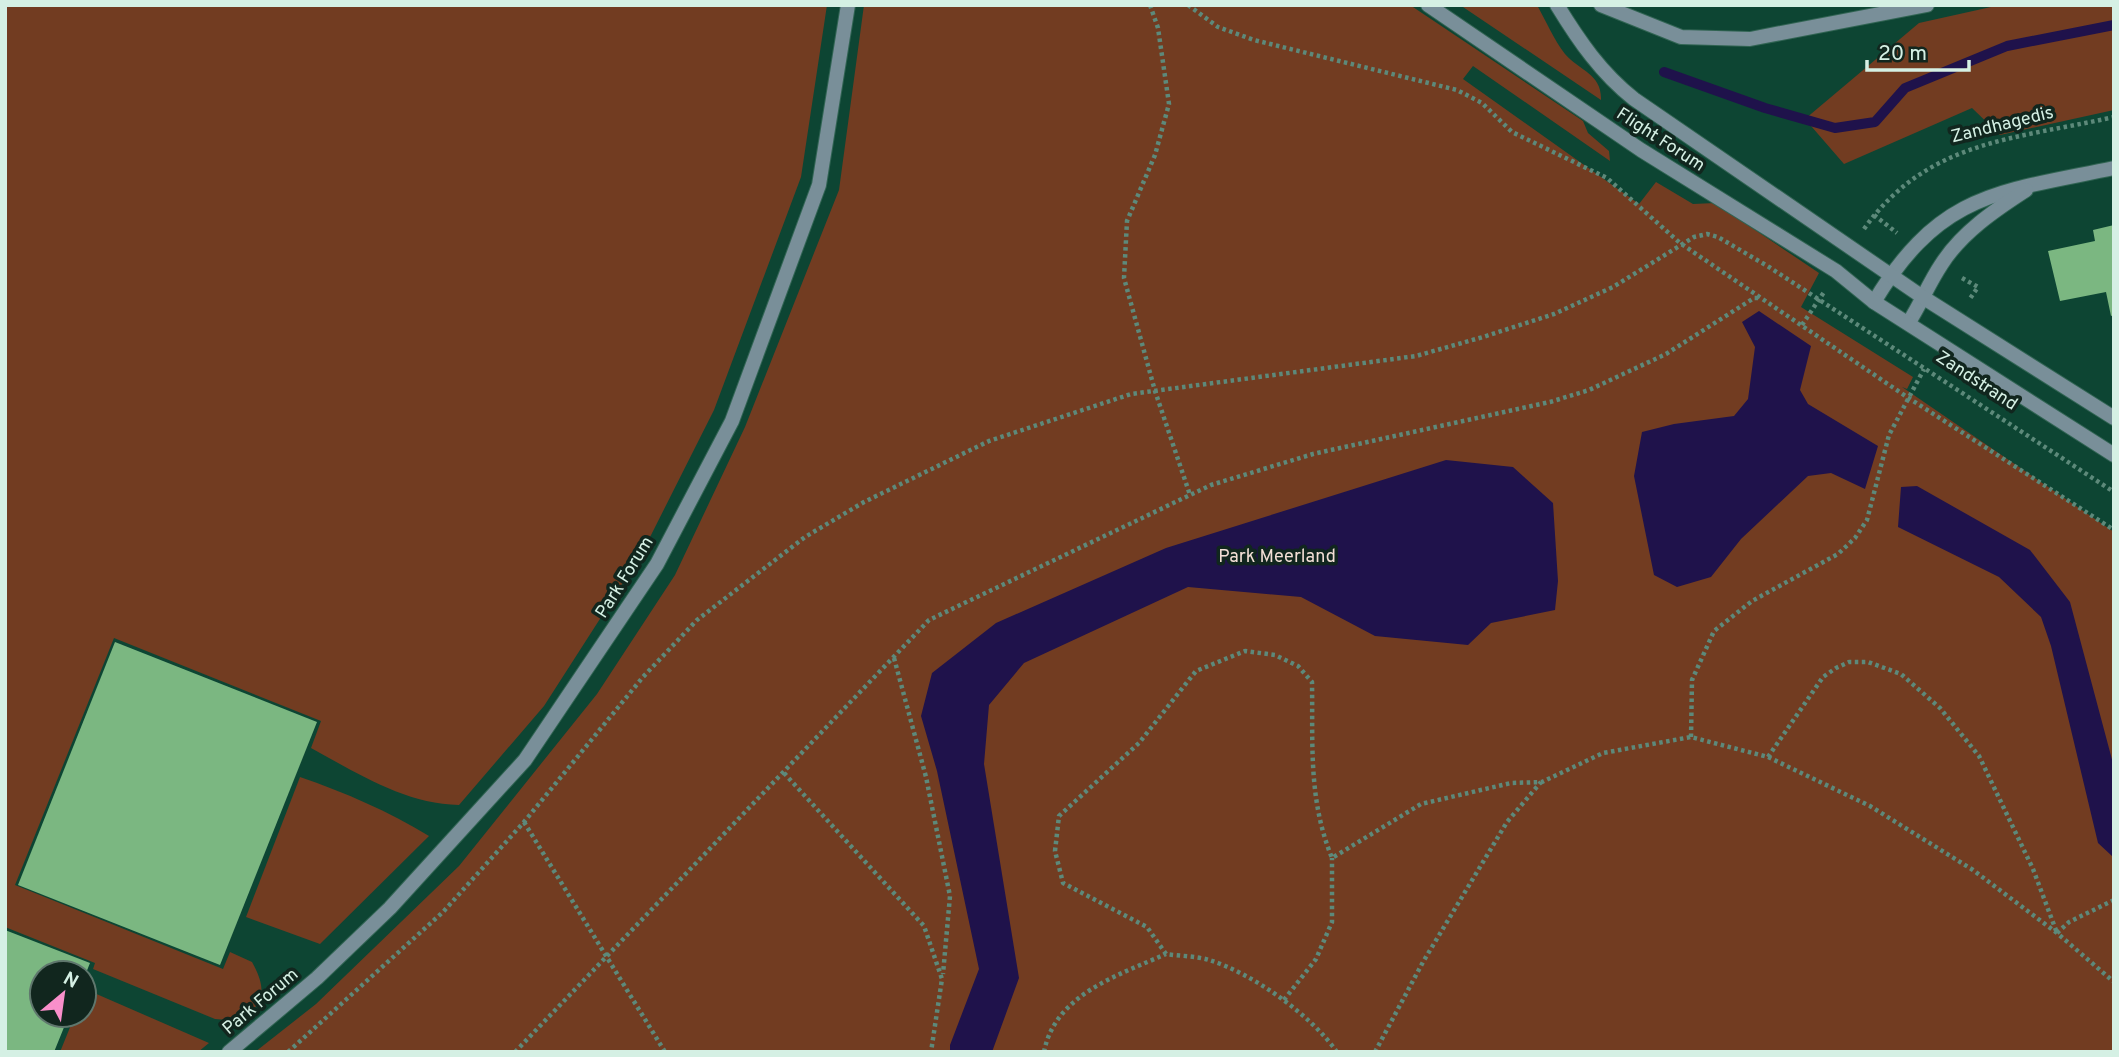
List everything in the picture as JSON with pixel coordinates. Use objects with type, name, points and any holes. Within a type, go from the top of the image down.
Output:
[{"type":"street","name":"Park Forum","points":[[229,1052],[317,978],[390,908],[525,760],[657,564],[732,421],[819,184],[848,5]]},
{"type":"street","name":"Flight Forum","points":[[1428,5],[1641,150],[1836,271],[1874,302]]},
{"type":"street","name":"Flight Forum","points":[[1557,5],[1584,48],[1611,82],[1890,275]]},
{"type":"street","points":[[1601,5],[1681,37],[1750,39],[1927,5]]},
{"type":"street","points":[[1874,302],[1890,275],[1913,246],[1950,215],[1994,193],[2114,169]]},
{"type":"street","points":[[1909,322],[1941,264],[1960,242],[1992,212],[2033,185]]},
{"type":"street","points":[[1890,275],[2114,418]]},
{"type":"street","name":"Zandstrand","points":[[1874,302],[2114,455]]},
{"type":"path","points":[[1150,5],[1158,28],[1169,104],[1155,155],[1127,221],[1124,278],[1154,391],[1190,495]]},
{"type":"path","points":[[1188,5],[1219,26],[1254,40],[1457,90],[1482,103],[1512,132],[1607,178],[1680,243],[1907,397],[2114,530]]},
{"type":"path","name":"Zandhagedis","points":[[1852,247],[1895,191],[1934,163],[1970,149],[2114,117]]},
{"type":"path","name":"Zandstrand","points":[[1680,243],[1707,234],[1718,237],[2114,492]]},
{"type":"path","points":[[288,1052],[443,912],[524,822],[643,677],[697,620],[805,537],[864,502],[989,441],[1131,394],[1416,356],[1554,314],[1613,287],[1680,243]]},
{"type":"path","points":[[515,1052],[929,620],[1210,485],[1312,454],[1550,402],[1589,390],[1667,354],[1755,298],[1760,298]]},
{"type":"path","points":[[1802,326],[1819,301]]},
{"type":"path","points":[[1691,737],[1692,680],[1714,631],[1752,601],[1838,554],[1855,538],[1867,520],[1889,435],[1907,397]]},
{"type":"path","points":[[1166,954],[1147,927],[1063,883],[1055,851],[1059,816],[1139,743],[1196,671],[1245,651],[1275,654],[1298,666],[1312,682],[1313,786],[1319,826],[1332,858],[1332,922],[1316,958],[1283,1000]]},
{"type":"path","points":[[894,657],[926,777],[950,896],[931,1052]]},
{"type":"path","points":[[1768,757],[1823,677],[1836,668],[1849,662],[1868,662],[1901,674],[1940,708],[1979,756],[2033,869],[2057,933]]},
{"type":"path","points":[[1375,1052],[1423,962],[1507,822],[1542,782],[1602,753],[1691,737],[1768,757],[1881,813],[1973,870],[2057,933],[2114,982]]},
{"type":"path","points":[[784,773],[924,926],[942,979]]},
{"type":"path","points":[[1332,858],[1421,804],[1511,783],[1542,782]]},
{"type":"path","points":[[524,822],[665,1052]]},
{"type":"path","points":[[2057,933],[2069,922],[2114,900]]},
{"type":"path","points":[[1044,1052],[1065,1008],[1103,981],[1166,954],[1209,960],[1283,1000],[1297,1009],[1337,1052]]},
{"type":"green space","points":[[5,5],[827,5],[801,177],[714,410],[641,555],[544,706],[459,805],[420,799],[382,786],[311,748],[321,721],[114,638],[15,885],[223,969],[230,952],[252,962],[260,980],[259,1002],[240,1021],[215,1019],[98,971],[98,959],[85,959],[5,927]]},
{"type":"green space","name":"Park Meerland","points":[[864,5],[1410,5],[1583,121],[1588,133],[1609,151],[1610,161],[1473,66],[1463,79],[1639,204],[1656,182],[1693,204],[1715,203],[1819,273],[1801,307],[1913,377],[1907,389],[1902,387],[2114,532],[2114,1052],[255,1052],[316,1004],[459,866],[597,694],[675,575],[745,427],[839,190]]},
{"type":"green space","points":[[1460,5],[1537,5],[1565,54],[1598,84],[1601,100]]},
{"type":"green space","points":[[2000,5],[2114,5],[2114,110],[2000,135],[1972,108],[1844,164],[1805,119],[1919,23]]},
{"type":"green space","points":[[300,777],[366,803],[429,836],[320,944],[246,917]]},
{"type":"green space","points":[[98,995],[209,1043],[198,1052],[60,1052],[69,1029],[98,1029]]},
{"type":"shaded area","points":[[1759,311],[1811,346],[1800,390],[1808,404],[1878,446],[1865,489],[1831,473],[1808,476],[1741,539],[1711,577],[1677,587],[1654,575],[1634,476],[1642,432],[1674,424],[1734,416],[1748,399],[1755,347],[1742,322]]},
{"type":"shaded area","points":[[1446,460],[1513,467],[1553,503],[1558,581],[1555,610],[1491,623],[1468,645],[1375,636],[1301,597],[1188,587],[1024,663],[989,705],[984,764],[1019,978],[992,1052],[950,1052],[950,1045],[979,969],[937,771],[921,716],[932,673],[996,623],[1166,548]]},
{"type":"shaded area","points":[[1917,486],[2030,550],[2070,602],[2114,767],[2114,886],[2112,856],[2098,843],[2051,646],[2041,617],[1999,577],[1898,527],[1901,487]]},
{"type":"building","points":[[2114,225],[2114,315],[2111,316],[2106,292],[2060,301],[2048,251],[2095,241],[2093,230]]},
{"type":"building","points":[[115,642],[317,722],[220,965],[18,885]]},
{"type":"building","points":[[5,930],[80,959],[28,959],[28,1029],[63,1029],[54,1052],[5,1052]]},
{"type":"waterway","points":[[1664,72],[1765,108],[1835,128],[1875,122],[1905,88],[2007,46],[2114,25]]}]
